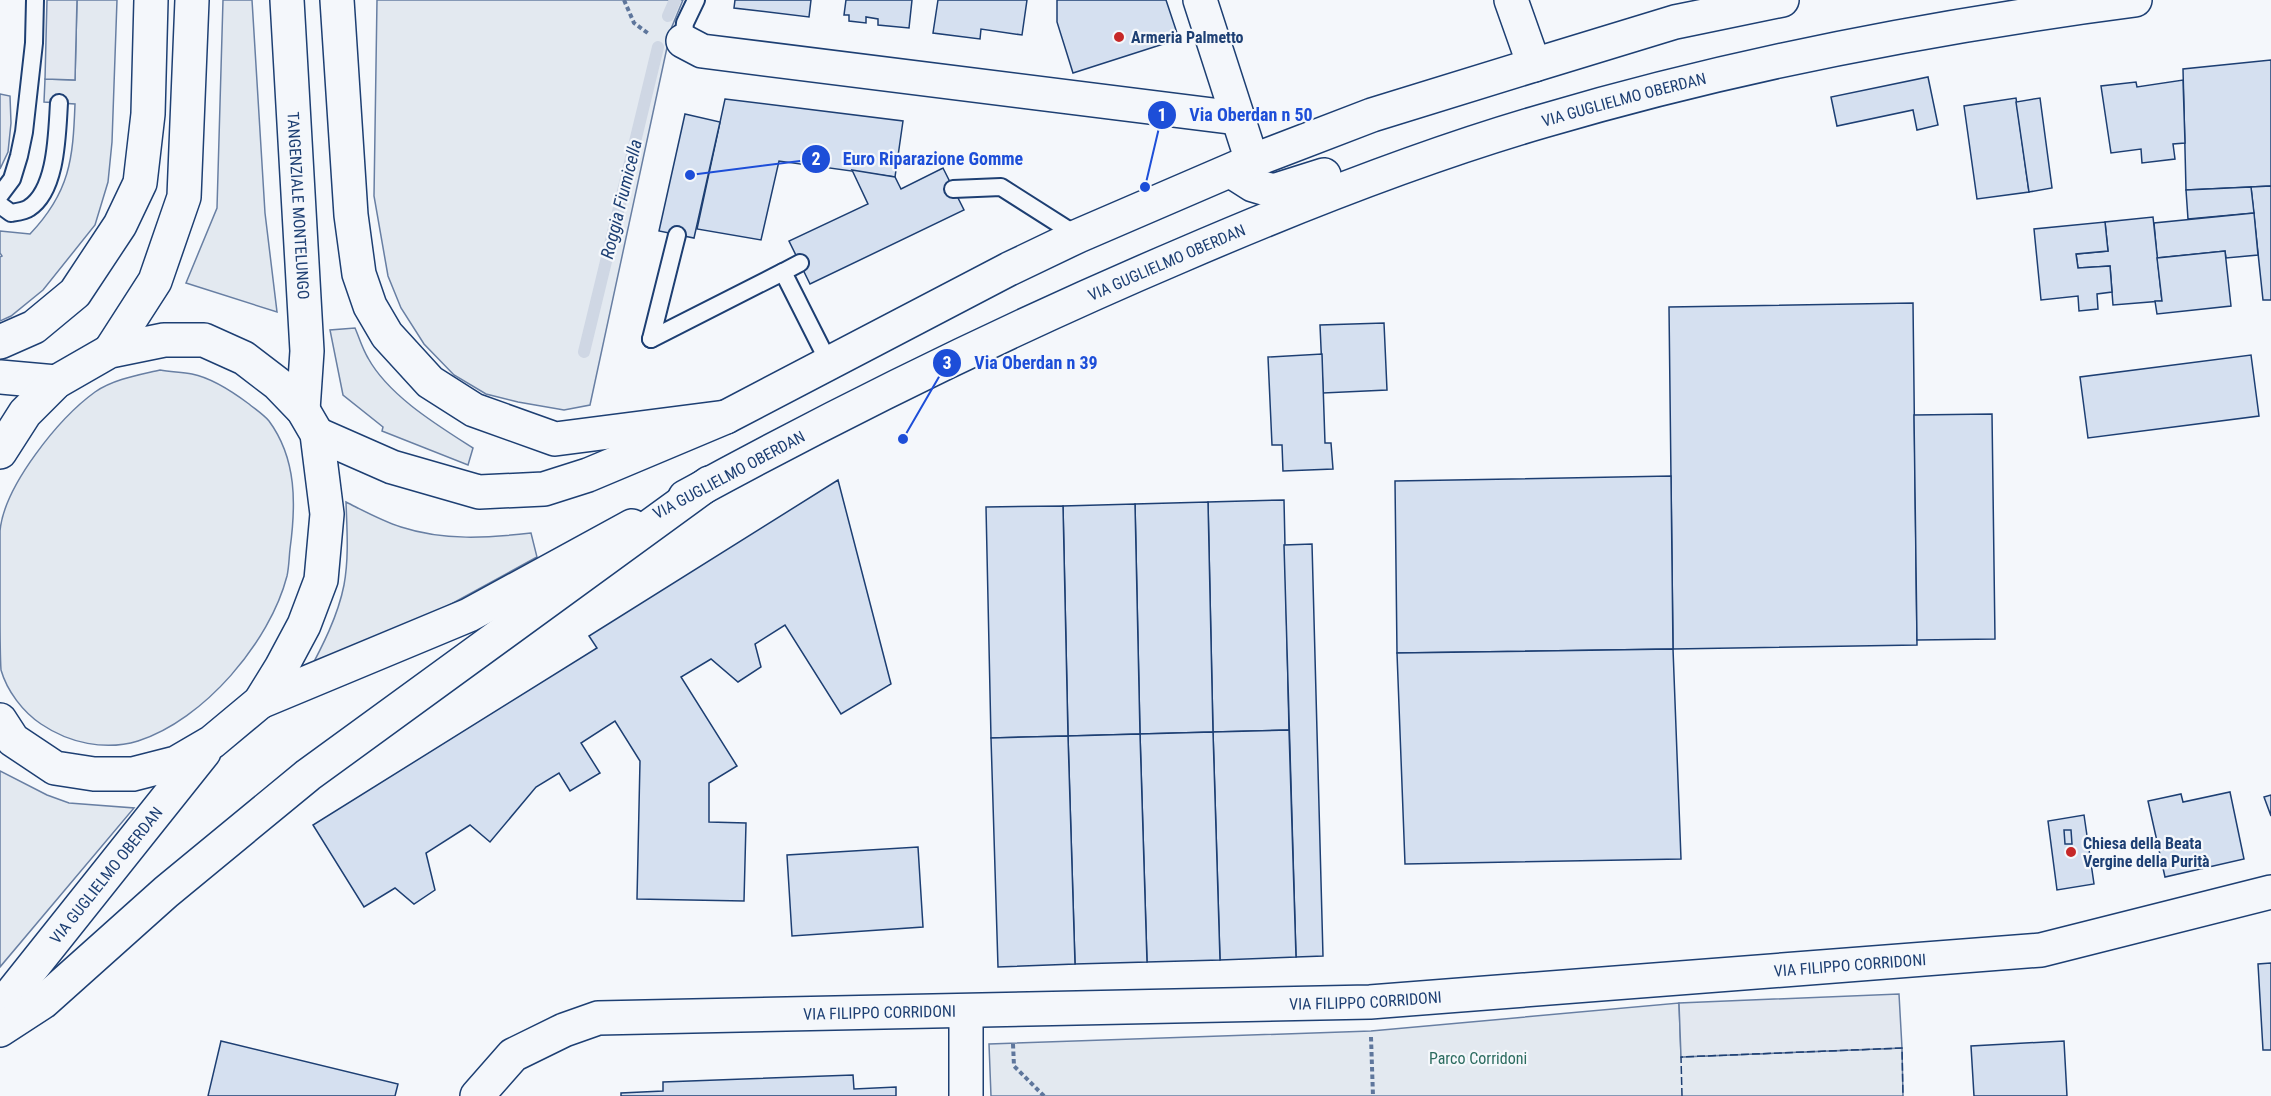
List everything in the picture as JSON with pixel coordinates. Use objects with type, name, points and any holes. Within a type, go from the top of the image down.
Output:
[{"type":"main road","points":[[0,342],[34,327],[75,293],[120,225],[140,183],[148,114],[151,0]]},
{"type":"main road","points":[[110,351],[155,281],[184,197],[192,0]]},
{"type":"main road","name":"TANGENZIALE MONTELUNGO","points":[[260,702],[304,625],[321,580],[327,514],[310,422],[287,0]]},
{"type":"main road","points":[[337,0],[351,215],[359,274],[370,306],[387,335],[430,382],[474,410],[555,440],[726,417]]},
{"type":"main road","points":[[1200,0],[1237,118],[1242,166],[1254,185],[1273,191],[1361,163],[1421,161]]},
{"type":"main road","points":[[1511,0],[1534,65]]},
{"type":"main road","points":[[0,452],[25,413],[56,382],[110,351],[164,340],[204,340],[244,358],[278,384],[310,422],[392,467],[479,492],[544,489],[588,475],[726,417],[1009,269],[1078,236],[1242,166],[1372,115],[1534,65],[1675,22],[1782,0]]},
{"type":"main road","name":"VIA GUGLIELMO OBERDAN","points":[[260,702],[469,615],[709,483],[1067,304],[1262,221],[1421,161],[1539,122],[1659,88],[1807,56],[2013,16],[2134,0]]},
{"type":"main road","points":[[682,41],[702,51],[1237,118]]},
{"type":"main road","points":[[0,377],[56,382]]},
{"type":"main road","points":[[0,1030],[44,1002],[166,892],[308,775],[709,483]]},
{"type":"main road","points":[[0,720],[13,740],[55,768],[94,774],[133,774],[176,763],[212,742],[260,702]]},
{"type":"main road","name":"VIA GUGLIELMO OBERDAN","points":[[0,1008],[212,742]]},
{"type":"main road","name":"VIA FILIPPO CORRIDONI","points":[[477,1096],[513,1054],[564,1030],[598,1018],[1370,1002],[2041,950],[2271,892]]},
{"type":"main road","points":[[966,1011],[966,1096]]},
{"type":"lane","points":[[0,195],[12,179],[24,132],[34,43],[34,0]]},
{"type":"lane","points":[[682,41],[685,23],[696,0]]},
{"type":"lane","points":[[0,205],[11,213],[29,208],[41,195],[54,162],[59,103]]},
{"type":"lane","points":[[954,189],[1001,188],[1078,236]]},
{"type":"lane","points":[[677,235],[651,339],[800,263]]},
{"type":"lane","points":[[783,272],[829,363]]},
{"type":"path","points":[[1370,1002],[1373,1096]]},
{"type":"path","points":[[1030,1010],[1013,1043],[1014,1066],[1044,1096]]},
{"type":"green space","points":[[77,0],[117,0],[112,142],[108,182],[95,225],[43,290],[11,316],[0,321],[0,257],[2,256],[0,231],[30,234],[54,204],[67,174],[73,142],[75,104],[44,102],[45,79],[75,80]]},
{"type":"green space","points":[[223,0],[252,0],[265,213],[277,312],[186,283],[217,208]]},
{"type":"green space","points":[[377,0],[683,0],[671,29],[590,405],[564,410],[486,394],[454,375],[424,344],[401,308],[388,276],[374,196]]},
{"type":"green space","points":[[355,328],[368,358],[388,385],[415,409],[473,448],[468,465],[382,431],[383,427],[343,395],[330,330]]},
{"type":"green space","points":[[160,370],[192,374],[215,382],[243,399],[269,421],[285,451],[292,483],[293,516],[288,573],[266,627],[250,652],[210,697],[187,716],[163,731],[138,741],[113,745],[88,743],[63,736],[41,724],[16,700],[7,686],[1,670],[0,656],[0,531],[11,494],[22,474],[66,418],[102,388],[127,378]]},
{"type":"green space","points":[[346,502],[394,525],[433,535],[482,537],[531,533],[537,557],[444,608],[307,675],[334,620],[344,585],[347,554]]},
{"type":"green space","points":[[0,771],[47,795],[69,803],[134,808],[0,967]]},
{"type":"green space","name":"Parco Corridoni","points":[[1679,1003],[1681,1057],[1902,1048],[1903,1096],[991,1096],[989,1044],[1371,1031]]},
{"type":"shaded area","points":[[47,0],[77,0],[75,80],[45,79]]},
{"type":"shaded area","points":[[0,94],[10,96],[11,123],[8,152],[0,169]]},
{"type":"shaded area","points":[[1899,994],[1902,1048],[1681,1057],[1679,1003]]},
{"type":"building","points":[[735,0],[811,0],[809,17],[734,8]]},
{"type":"building","points":[[846,0],[912,0],[909,28],[878,25],[878,19],[866,17],[866,23],[849,21],[849,15],[844,15]]},
{"type":"building","points":[[938,0],[1027,0],[1022,35],[981,29],[980,39],[933,33]]},
{"type":"building","points":[[1057,0],[1166,0],[1179,39],[1073,73],[1057,22]]},
{"type":"building","points":[[2271,60],[2271,186],[2186,190],[2183,69]]},
{"type":"building","points":[[1928,77],[1938,125],[1917,130],[1913,110],[1837,126],[1831,97]]},
{"type":"building","points":[[2183,80],[2185,143],[2173,144],[2175,159],[2142,163],[2141,149],[2111,153],[2101,86],[2136,82],[2137,87]]},
{"type":"building","points":[[2016,98],[2029,192],[1977,199],[1964,106]]},
{"type":"building","points":[[2040,98],[2052,188],[2029,192],[2016,102]]},
{"type":"building","points":[[725,99],[903,121],[895,177],[779,161],[761,240],[697,229]]},
{"type":"building","points":[[685,114],[720,122],[694,238],[659,231]]},
{"type":"building","points":[[943,168],[964,210],[810,284],[789,241],[868,204],[852,170],[895,177],[901,189]]},
{"type":"building","points":[[2271,186],[2271,300],[2263,300],[2251,187]]},
{"type":"building","points":[[2251,187],[2254,213],[2188,219],[2186,190]]},
{"type":"building","points":[[2254,213],[2258,255],[2226,258],[2225,251],[2157,258],[2154,223]]},
{"type":"building","points":[[2153,217],[2162,301],[2113,305],[2110,266],[2078,268],[2076,254],[2108,251],[2105,222]]},
{"type":"building","points":[[2105,222],[2108,251],[2076,254],[2078,268],[2110,266],[2112,292],[2097,294],[2098,309],[2079,311],[2078,296],[2041,300],[2034,229]]},
{"type":"building","points":[[2225,251],[2231,306],[2157,314],[2155,301],[2162,301],[2157,258]]},
{"type":"building","points":[[1913,303],[1917,645],[1673,649],[1669,307]]},
{"type":"building","points":[[1384,323],[1387,390],[1323,393],[1320,325]]},
{"type":"building","points":[[1322,354],[1325,443],[1331,443],[1333,469],[1283,471],[1282,445],[1272,445],[1268,357]]},
{"type":"building","points":[[2251,355],[2259,416],[2088,438],[2080,377]]},
{"type":"building","points":[[1992,414],[1995,639],[1917,640],[1914,415]]},
{"type":"building","points":[[1671,476],[1673,649],[1397,653],[1395,481]]},
{"type":"building","points":[[838,480],[891,684],[841,714],[785,625],[755,644],[761,667],[738,682],[711,659],[681,677],[737,766],[709,783],[709,822],[746,823],[744,901],[637,899],[640,761],[615,721],[581,743],[600,773],[570,791],[559,773],[536,787],[490,842],[470,825],[426,853],[435,890],[414,904],[395,888],[364,907],[313,825],[597,648],[589,636]]},
{"type":"building","points":[[1284,500],[1289,730],[1213,732],[1208,502]]},
{"type":"building","points":[[1208,502],[1213,732],[1140,734],[1135,504]]},
{"type":"building","points":[[1135,504],[1140,734],[1068,736],[1063,506]]},
{"type":"building","points":[[1063,506],[1068,736],[991,738],[986,507]]},
{"type":"building","points":[[1312,544],[1323,956],[1296,957],[1284,545]]},
{"type":"building","points":[[1673,649],[1681,859],[1405,864],[1397,653]]},
{"type":"building","points":[[1289,730],[1296,957],[1220,960],[1213,732]]},
{"type":"building","points":[[1213,732],[1220,960],[1147,962],[1140,734]]},
{"type":"building","points":[[1140,734],[1147,962],[1075,964],[1068,736]]},
{"type":"building","points":[[1068,736],[1075,964],[998,967],[991,738]]},
{"type":"building","points":[[2230,792],[2244,859],[2165,877],[2148,801],[2181,794],[2183,802]]},
{"type":"building","points":[[2271,795],[2271,816],[2264,797]]},
{"type":"building","name":"Chiesa della Beata Vergine della Purità","points":[[2084,815],[2094,884],[2057,890],[2048,821]]},
{"type":"building","points":[[2064,830],[2071,830],[2072,844],[2065,844]]},
{"type":"building","points":[[918,847],[923,927],[792,936],[787,855]]},
{"type":"building","points":[[2271,963],[2271,1050],[2263,1050],[2258,964]]},
{"type":"building","points":[[221,1041],[398,1084],[395,1096],[208,1096]]},
{"type":"building","points":[[2064,1041],[2067,1096],[1974,1096],[1971,1046]]},
{"type":"building","points":[[853,1075],[854,1089],[896,1087],[896,1096],[621,1096],[621,1093],[663,1091],[663,1082]]},
{"type":"waterway","name":"Roggia Fiumicella","points":[[668,16],[675,0]]},
{"type":"waterway","name":"Roggia Fiumicella","points":[[584,352],[658,47]]},
{"type":"fence","points":[[1682,1096],[1681,1057],[1902,1048],[1903,1096]]},
{"type":"place","name":"Armeria Palmetto","points":[[1119,37]]},
{"type":"place","name":"Euro Riparazione Gomme","points":[[690,175]]},
{"type":"place","name":"Via Oberdan n 50","points":[[1145,187]]},
{"type":"place","name":"Via Oberdan n 39","points":[[903,439]]},
{"type":"place","name":"Chiesa della Beata Vergine della Purità","points":[[2071,852]]}]
